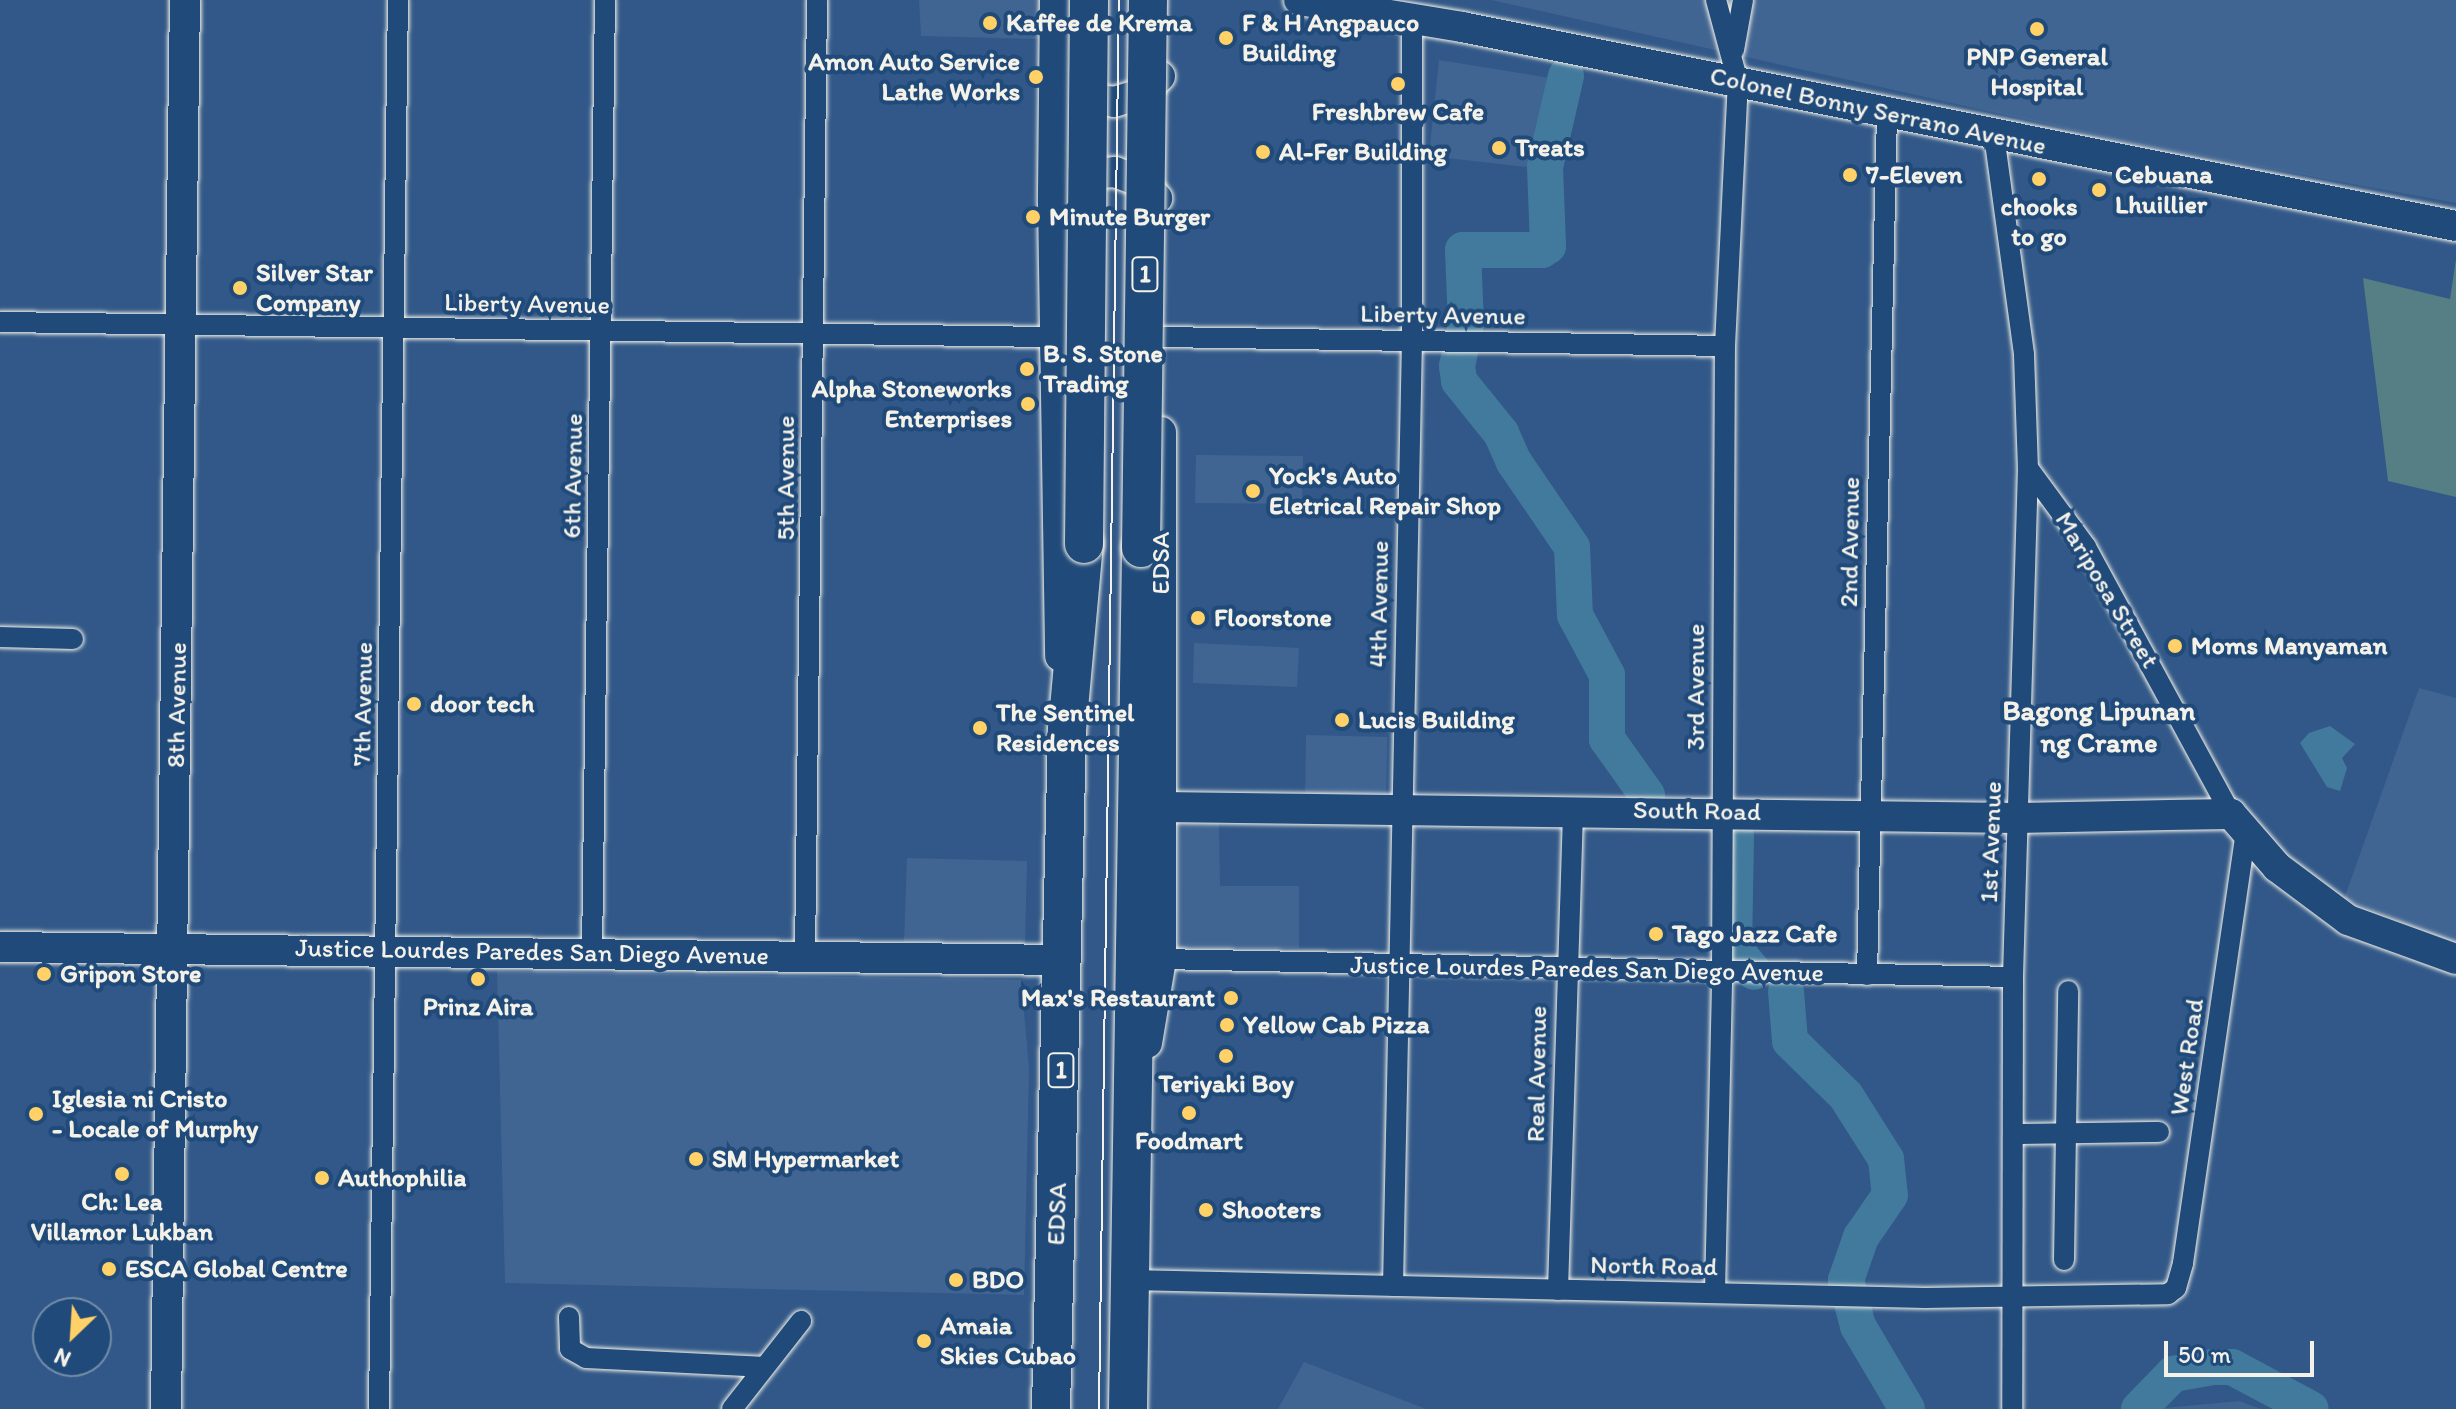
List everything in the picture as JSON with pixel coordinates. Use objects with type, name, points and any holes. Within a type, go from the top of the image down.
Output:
[{"type":"highway","name":"EDSA","points":[[1051,1409],[1064,960],[1067,730],[1084,544],[1089,0]]},
{"type":"highway","name":"EDSA","points":[[1128,1409],[1148,0]]},
{"type":"street","name":"8th Avenue","points":[[166,1409],[185,0]]},
{"type":"street","name":"7th Avenue","points":[[379,1409],[398,0]]},
{"type":"street","name":"6th Avenue","points":[[592,953],[605,0]]},
{"type":"street","name":"5th Avenue","points":[[805,956],[817,0]]},
{"type":"street","name":"EDSA","points":[[1055,0],[1054,337],[1059,638],[1067,730]]},
{"type":"street","name":"EDSA","points":[[1133,1124],[1161,959],[1161,337],[1167,0]]},
{"type":"street","name":"Colonel Bonny Serrano Avenue","points":[[1299,0],[1736,68],[1887,111],[1994,135],[2456,226]]},
{"type":"street","name":"3rd Avenue","points":[[1715,1293],[1722,973],[1725,346],[1736,68],[1743,0]]},
{"type":"street","points":[[1719,10],[1736,68]]},
{"type":"street","name":"4th Avenue","points":[[1393,1286],[1412,340],[1412,19]]},
{"type":"street","points":[[1054,65],[1078,93],[1114,102],[1141,94],[1165,67]]},
{"type":"street","name":"2nd Avenue","points":[[1867,975],[1887,111]]},
{"type":"street","name":"1st Avenue","points":[[1994,135],[2024,355],[2028,468],[2013,977],[2012,1409]]},
{"type":"street","points":[[1053,202],[1071,182],[1106,171],[1141,182],[1163,210]]},
{"type":"street","name":"Liberty Avenue","points":[[0,322],[1054,337]]},
{"type":"street","name":"Liberty Avenue","points":[[1161,337],[1725,346]]},
{"type":"street","name":"Mariposa Street","points":[[2028,468],[2086,547],[2239,823],[2277,867],[2348,920],[2456,959]]},
{"type":"street","points":[[0,637],[73,639]]},
{"type":"street","name":"South Road","points":[[1163,807],[1721,811],[2239,823]]},
{"type":"street","name":"Real Avenue","points":[[1558,1290],[1565,968],[1573,810]]},
{"type":"street","name":"West Road","points":[[2176,1288],[2239,823]]},
{"type":"street","name":"Justice Lourdes Paredes San Diego Avenue","points":[[0,947],[387,949],[1064,960]]},
{"type":"street","name":"Justice Lourdes Paredes San Diego Avenue","points":[[1161,959],[1777,975],[2013,977]]},
{"type":"street","points":[[2064,1260],[2068,991]]},
{"type":"street","points":[[2013,1134],[2159,1132]]},
{"type":"street","name":"North Road","points":[[1130,1280],[1925,1298],[2012,1294],[2159,1294],[2176,1288]]},
{"type":"street","points":[[569,1317],[570,1349],[586,1358],[761,1367]]},
{"type":"street","points":[[732,1409],[761,1367],[801,1321]]},
{"type":"shaded area","points":[[919,0],[1045,0],[1041,39],[921,36]]},
{"type":"shaded area","points":[[1491,0],[2456,0],[2456,203],[2131,143]]},
{"type":"shaded area","points":[[1439,60],[1550,78],[1535,168],[1429,156]]},
{"type":"shaded area","points":[[1196,455],[1303,456],[1302,504],[1195,503]]},
{"type":"shaded area","points":[[1194,643],[1299,648],[1297,687],[1193,683]]},
{"type":"shaded area","points":[[2419,688],[2456,698],[2456,943],[2344,899]]},
{"type":"shaded area","points":[[2330,726],[2355,744],[2342,758],[2347,768],[2340,791],[2327,787],[2300,743],[2309,733]]},
{"type":"shaded area","points":[[1306,735],[1387,737],[1386,802],[1305,800]]},
{"type":"shaded area","points":[[1177,823],[1219,823],[1220,886],[1299,886],[1299,948],[1178,948]]},
{"type":"shaded area","points":[[907,858],[1027,861],[1025,945],[904,942]]},
{"type":"shaded area","points":[[497,971],[1021,980],[1029,1067],[1024,1295],[505,1283]]},
{"type":"shaded area","points":[[1304,1362],[1426,1409],[1278,1409]]},
{"type":"shaded area","points":[[2239,1401],[2261,1409],[2165,1409],[2165,1408]]},
{"type":"green space","points":[[2456,259],[2456,497],[2388,481],[2363,278],[2450,299]]},
{"type":"waterway","points":[[1566,76],[1545,167],[1548,246],[1542,250],[1463,250],[1466,324],[1457,366],[1459,381],[1501,433],[1514,462],[1572,547],[1575,615],[1607,675],[1607,739],[1647,795]]},
{"type":"waterway","points":[[1736,836],[1734,948],[1754,972]]},
{"type":"waterway","points":[[1786,992],[1790,1041],[1846,1096],[1886,1159],[1890,1195],[1861,1237],[1846,1280],[1858,1326],[1907,1409]]},
{"type":"waterway","points":[[2139,1409],[2173,1374],[2213,1367],[2232,1367],[2311,1409]]},
{"type":"tram line","points":[[1099,1409],[1119,0]]},
{"type":"place","name":"Kaffee de Krema","points":[[990,23]]},
{"type":"place","name":"PNP General Hospital","points":[[2037,29]]},
{"type":"place","name":"F & H Angpauco Building","points":[[1226,38]]},
{"type":"place","name":"Amon Auto Service Lathe Works","points":[[1036,77]]},
{"type":"place","name":"Freshbrew Cafe","points":[[1398,84]]},
{"type":"place","name":"Treats","points":[[1499,148]]},
{"type":"place","name":"Al-Fer Building","points":[[1263,152]]},
{"type":"place","name":"7-Eleven","points":[[1850,175]]},
{"type":"place","name":"chooks to go","points":[[2039,179]]},
{"type":"place","name":"Cebuana Lhuillier","points":[[2099,190]]},
{"type":"place","name":"Minute Burger","points":[[1033,217]]},
{"type":"place","name":"Silver Star Company","points":[[240,288]]},
{"type":"place","name":"B. S. Stone Trading","points":[[1027,369]]},
{"type":"place","name":"Alpha Stoneworks Enterprises","points":[[1028,404]]},
{"type":"place","name":"Yock's Auto Eletrical Repair Shop","points":[[1253,491]]},
{"type":"place","name":"Floorstone","points":[[1198,618]]},
{"type":"place","name":"Moms Manyaman","points":[[2175,646]]},
{"type":"place","name":"door tech","points":[[414,704]]},
{"type":"place","name":"Lucis Building","points":[[1342,720]]},
{"type":"place","name":"The Sentinel Residences","points":[[980,728]]},
{"type":"place","name":"Tago Jazz Cafe","points":[[1656,934]]},
{"type":"place","name":"Gripon Store","points":[[44,974]]},
{"type":"place","name":"Prinz Aira","points":[[478,979]]},
{"type":"place","name":"Max's Restaurant","points":[[1231,998]]},
{"type":"place","name":"Yellow Cab Pizza","points":[[1227,1025]]},
{"type":"place","name":"Teriyaki Boy","points":[[1226,1056]]},
{"type":"place","name":"Foodmart","points":[[1189,1113]]},
{"type":"place","name":"Iglesia ni Cristo - Locale of Murphy","points":[[36,1114]]},
{"type":"place","name":"SM Hypermarket","points":[[696,1159]]},
{"type":"place","name":"Ch: Lea Villamor Lukban","points":[[122,1174]]},
{"type":"place","name":"Authophilia","points":[[322,1178]]},
{"type":"place","name":"Shooters","points":[[1206,1210]]},
{"type":"place","name":"ESCA Global Centre","points":[[109,1269]]},
{"type":"place","name":"BDO","points":[[956,1280]]},
{"type":"place","name":"Amaia Skies Cubao","points":[[924,1341]]},
{"type":"district","name":"Bagong Lipunan ng Crame","points":[[2099,726]]}]
